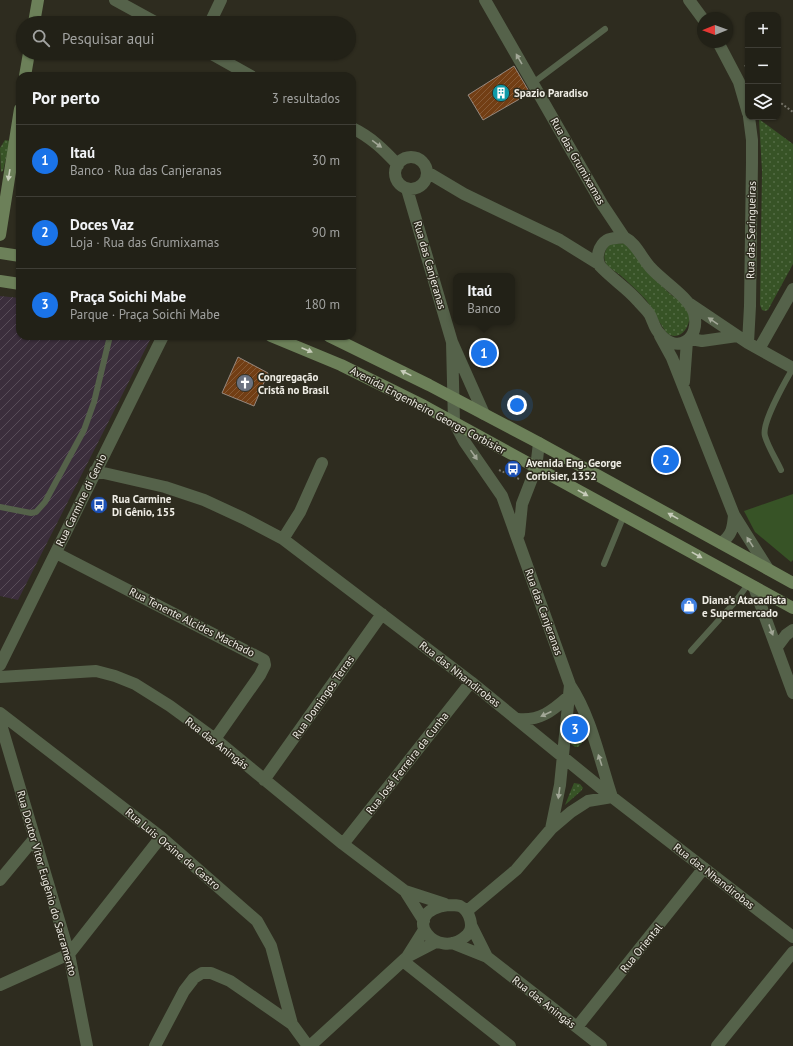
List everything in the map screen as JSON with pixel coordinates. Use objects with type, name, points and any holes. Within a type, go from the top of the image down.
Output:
[{"type":"main road","points":[[35,16],[38,0]]},
{"type":"main road","points":[[27,72],[28,60]]},
{"type":"main road","points":[[0,235],[3,196],[16,129]]},
{"type":"main road","points":[[0,253],[16,255]]},
{"type":"main road","points":[[0,281],[16,283]]},
{"type":"main road","name":"Avenida Engenheiro George Corbisier","points":[[280,340],[341,365],[454,422],[793,608]]},
{"type":"main road","name":"Avenida Engenheiro George Corbisier","points":[[337,340],[540,443],[793,583]]},
{"type":"street","points":[[115,0],[144,16]]},
{"type":"street","points":[[213,16],[221,0]]},
{"type":"street","name":"Rua das Grumixamas","points":[[485,0],[602,204],[624,237],[636,247],[654,271],[690,304],[753,346],[793,368]]},
{"type":"street","points":[[689,0],[697,12]]},
{"type":"street","points":[[721,48],[738,82],[745,104]]},
{"type":"street","points":[[222,60],[244,72]]},
{"type":"street","name":"Rua das Seringueiras","points":[[749,120],[752,140],[750,306],[753,346]]},
{"type":"street","points":[[356,130],[363,133],[383,148],[398,165]]},
{"type":"street","points":[[405,158],[415,158],[424,163],[425,178],[417,188],[407,189],[403,187],[397,179],[396,170],[398,165],[405,158]]},
{"type":"street","points":[[425,178],[464,194],[598,257],[606,272],[637,299],[649,313],[672,358],[734,515],[768,569]]},
{"type":"street","name":"Rua das Canjeranas","points":[[407,189],[452,342],[484,414]]},
{"type":"street","points":[[598,257],[608,240],[624,237]]},
{"type":"street","points":[[753,346],[793,289]]},
{"type":"street","points":[[685,390],[684,370],[689,340],[694,331],[695,319],[690,304]]},
{"type":"street","points":[[660,334],[673,342],[689,340],[702,341],[737,336]]},
{"type":"street","name":"Rua Carmine di Genio","points":[[0,665],[161,340]]},
{"type":"street","name":"Rua das Canjeranas","points":[[452,342],[454,422],[464,441],[502,496],[569,691]]},
{"type":"street","name":"Rua das Canjeranas","points":[[518,540],[521,511],[524,498],[536,468],[540,443]]},
{"type":"street","points":[[283,540],[300,512],[322,463]]},
{"type":"street","name":"Rua das Nhandirobas","points":[[95,471],[165,487],[204,500],[243,518],[283,540],[471,682],[563,755],[612,797],[793,937]]},
{"type":"street","points":[[502,496],[524,498]]},
{"type":"street","points":[[721,543],[729,538],[732,532],[734,515]]},
{"type":"street","name":"Rua Tenente Alcides Machado","points":[[56,553],[264,660],[265,665],[260,675],[215,739]]},
{"type":"street","points":[[752,585],[777,647],[793,693]]},
{"type":"street","name":"Rua Domingos Terras","points":[[264,780],[382,614]]},
{"type":"street","points":[[777,647],[786,635],[793,630]]},
{"type":"street","name":"Rua das Aningás","points":[[0,677],[96,671],[136,684],[170,706],[215,739],[343,844],[404,891],[448,905]]},
{"type":"street","name":"Rua José Ferreira da Cunha","points":[[343,844],[471,682]]},
{"type":"street","points":[[518,719],[537,718],[550,713],[569,691]]},
{"type":"street","points":[[551,829],[558,801],[569,691]]},
{"type":"street","points":[[467,911],[516,870],[551,829],[578,806],[588,802],[612,797],[578,696],[569,691]]},
{"type":"street","name":"Rua Luis Orsine de Castro","points":[[0,713],[161,837],[257,921],[271,946],[292,1024]]},
{"type":"street","name":"Rua Doutor Vitor Eugênio do Sacramento","points":[[0,721],[69,954],[87,1046]]},
{"type":"street","points":[[0,985],[69,954],[161,837]]},
{"type":"street","points":[[0,880],[34,839]]},
{"type":"street","name":"Rua Oriental","points":[[577,1027],[704,868]]},
{"type":"street","name":"Rua das Aningás","points":[[404,891],[424,925]]},
{"type":"street","points":[[155,1046],[184,991],[194,978],[202,973],[211,973],[230,981],[292,1024],[309,1046],[405,959],[436,942],[452,943],[460,940],[468,934],[471,925],[467,911],[460,906],[448,905],[435,906],[427,912],[424,925],[405,959]]},
{"type":"street","points":[[424,925],[427,935],[436,942]]},
{"type":"street","name":"Rua das Aningás","points":[[471,925],[487,957]]},
{"type":"street","name":"Rua das Aningás","points":[[452,943],[487,957],[601,1046]]},
{"type":"street","points":[[717,1046],[793,952]]},
{"type":"street","points":[[405,959],[510,1046]]},
{"type":"lane","points":[[533,83],[604,29]]},
{"type":"lane","points":[[0,507],[31,513],[36,512],[45,502],[84,430],[94,402],[109,340]]},
{"type":"lane","points":[[781,470],[764,435],[766,424],[774,404],[793,368]]},
{"type":"lane","points":[[604,564],[624,515]]},
{"type":"lane","points":[[690,651],[752,585]]},
{"type":"path","points":[[781,103],[793,112]]},
{"type":"shaded area","points":[[0,296],[16,298],[16,340],[150,340],[18,600],[0,596]]},
{"type":"green space","points":[[759,120],[793,144],[793,264],[768,310],[765,311],[762,310],[760,305],[762,171]]},
{"type":"green space","points":[[5,140],[10,141],[3,171],[1,172],[0,148]]},
{"type":"green space","points":[[626,243],[661,286],[682,303],[689,311],[689,322],[687,327],[680,335],[675,336],[667,333],[646,300],[606,263],[604,254],[610,244]]},
{"type":"green space","points":[[793,494],[793,560],[791,562],[755,532],[744,511]]},
{"type":"green space","points":[[574,715],[582,743],[578,747],[571,744]]},
{"type":"green space","points":[[574,783],[580,784],[583,788],[565,805]]},
{"type":"building","name":"Spazio Paradiso","points":[[514,66],[530,93],[483,120],[468,95]]},
{"type":"building","name":"Congregação Cristã no Brasil","points":[[238,357],[268,373],[254,406],[222,393]]},
{"type":"place","name":"Spazio Paradiso","points":[[501,93]]},
{"type":"place","name":"Itaú","points":[[484,353]]},
{"type":"place","name":"Congregação Cristã no Brasil","points":[[245,383]]},
{"type":"place","name":"Doces Vaz","points":[[666,460]]},
{"type":"place","name":"Avenida Eng. George Corbisier, 1352","points":[[513,469]]},
{"type":"place","name":"Rua Carmine Di Gênio, 155","points":[[99,505]]},
{"type":"place","name":"Diana's Atacadista e Supermercado","points":[[689,606]]},
{"type":"place","name":"Praça Soichi Mabe","points":[[575,729]]}]
